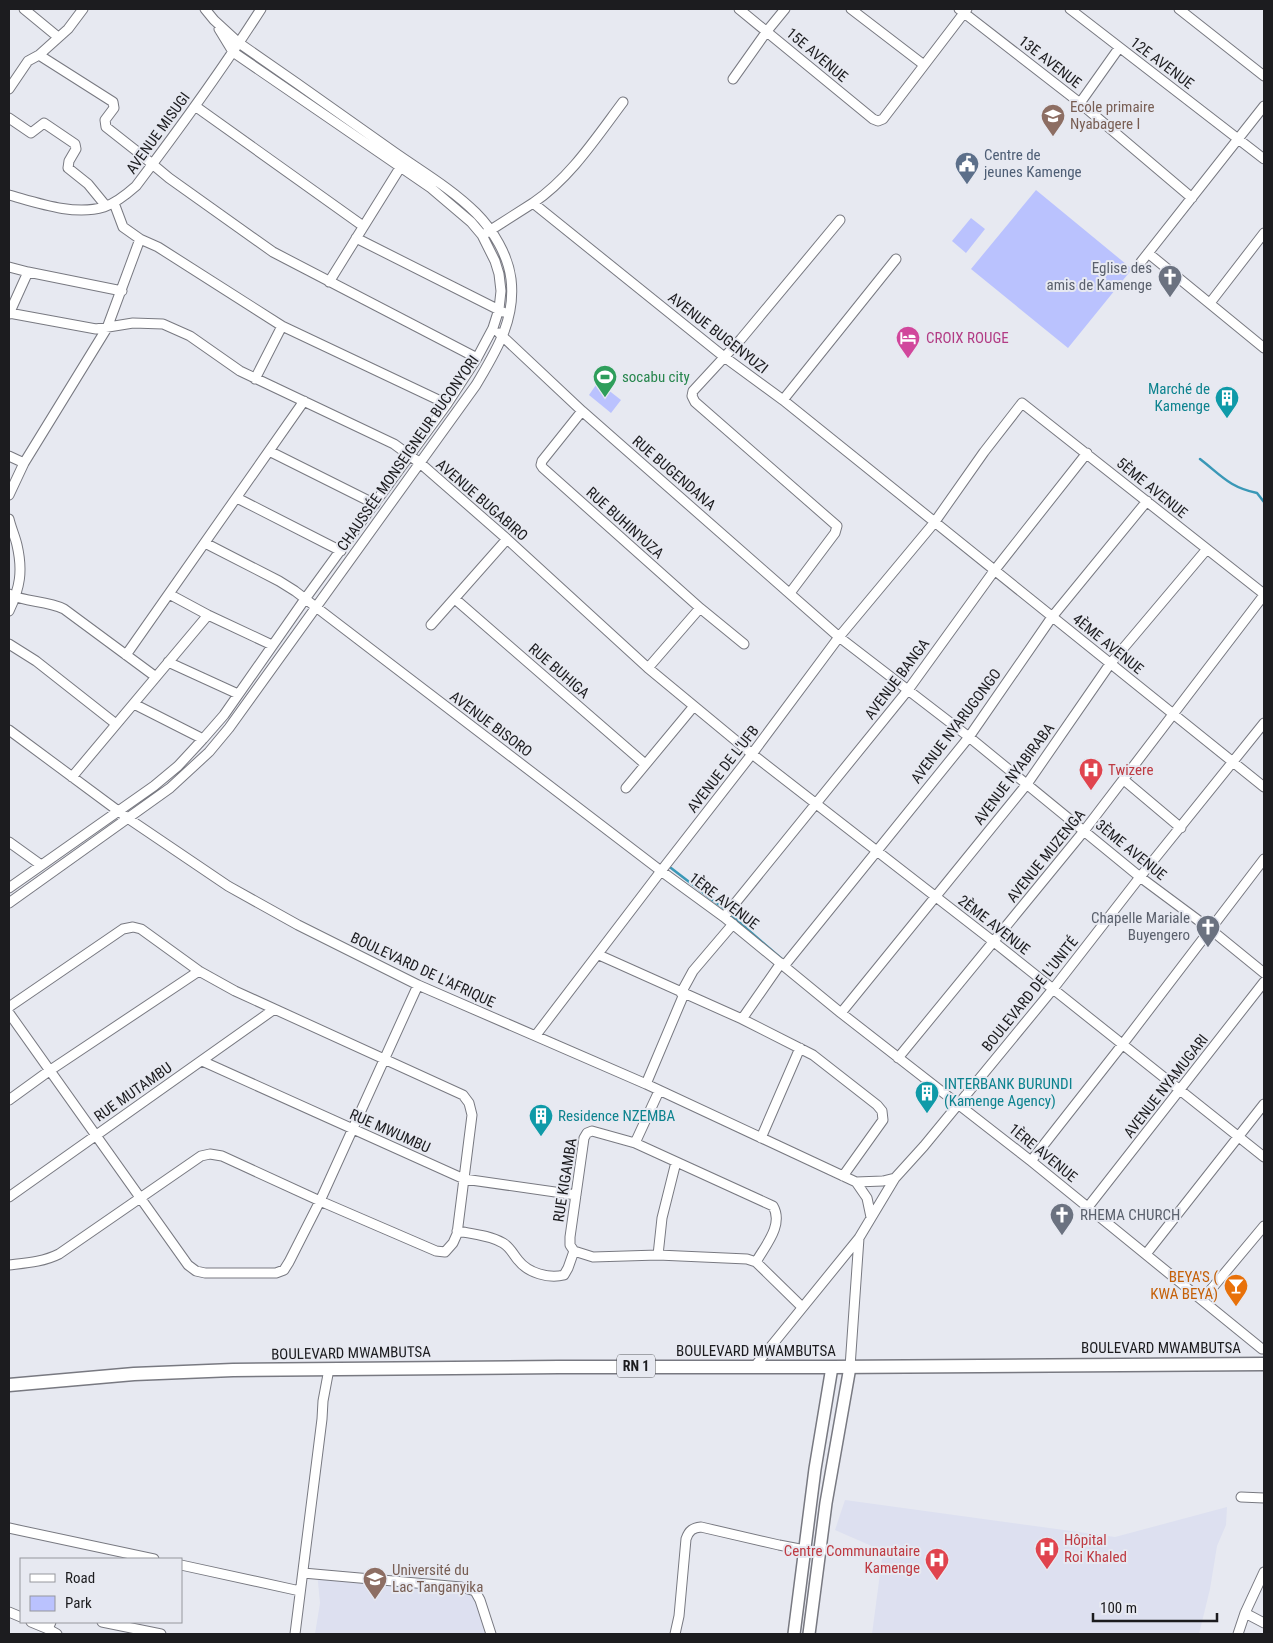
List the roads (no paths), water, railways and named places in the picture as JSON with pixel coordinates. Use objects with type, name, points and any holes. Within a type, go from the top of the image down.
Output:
[{"type":"highway","name":"BOULEVARD MWAMBUTSA","points":[[9,1385],[134,1374],[233,1370],[1264,1364]]},
{"type":"main road","points":[[794,1634],[806,1550],[814,1469],[832,1367]]},
{"type":"main road","points":[[808,1634],[826,1503],[850,1367]]},
{"type":"street","points":[[24,9],[58,37]]},
{"type":"street","points":[[9,89],[28,61],[39,55],[68,28],[83,9]]},
{"type":"street","name":"CHAUSSÉE MONSEIGNEUR BUCONYORI","points":[[9,888],[119,811],[178,766],[203,740],[447,404],[477,358],[493,328],[499,309],[501,291],[499,274],[482,235],[471,222],[403,163],[239,43],[205,9]]},
{"type":"street","name":"AVENUE MISUGI","points":[[9,195],[50,206],[89,209],[110,204],[136,186],[195,106],[261,9]]},
{"type":"street","name":"15E AVENUE","points":[[739,9],[873,119],[878,121],[883,119],[924,65]]},
{"type":"street","points":[[733,79],[785,9]]},
{"type":"street","points":[[851,9],[924,65],[963,10]]},
{"type":"street","name":"12E AVENUE","points":[[1070,9],[1264,159]]},
{"type":"street","points":[[1179,9],[1264,76]]},
{"type":"street","name":"13E AVENUE","points":[[963,10],[1080,103],[1192,198]]},
{"type":"street","name":"CHAUSSÉE MONSEIGNEUR BUCONYORI","points":[[9,903],[129,819],[170,788],[209,752],[229,728],[476,384],[504,336],[510,315],[512,296],[506,260],[491,230],[476,213],[458,196],[403,163],[233,52],[214,20]]},
{"type":"street","points":[[1080,103],[1119,48]]},
{"type":"street","points":[[39,55],[113,102],[114,108],[105,120],[106,127],[152,165],[248,235],[273,252],[477,358]]},
{"type":"street","points":[[9,68],[18,74]]},
{"type":"street","points":[[482,235],[548,193],[573,167],[623,102]]},
{"type":"street","points":[[195,106],[363,226]]},
{"type":"street","points":[[1141,262],[1264,106]]},
{"type":"street","points":[[9,118],[31,133],[34,133],[44,123],[75,144],[76,149],[69,161],[68,168],[110,204],[130,234],[158,247],[282,326],[447,404]]},
{"type":"street","points":[[329,282],[403,163]]},
{"type":"street","name":"AVENUE BUGENYUZI","points":[[533,203],[723,356],[783,400],[934,523]]},
{"type":"street","points":[[790,593],[835,533],[837,526],[695,402],[692,396],[693,391],[740,339],[840,220]]},
{"type":"street","points":[[1210,303],[1264,233]]},
{"type":"street","points":[[356,238],[510,315]]},
{"type":"street","points":[[9,495],[24,463],[107,328],[140,239]]},
{"type":"street","points":[[1148,253],[1264,348]]},
{"type":"street","points":[[783,400],[896,259]]},
{"type":"street","points":[[9,267],[122,291]]},
{"type":"street","points":[[9,314],[28,272]]},
{"type":"street","name":"AVENUE BUGABIRO","points":[[9,314],[85,328],[107,328],[133,323],[163,324],[190,336],[224,362],[255,379],[380,436],[420,463],[507,539],[648,668],[752,754]]},
{"type":"street","points":[[255,379],[282,326]]},
{"type":"street","name":"RUE BUGENDANA","points":[[493,328],[504,336],[582,411],[839,637]]},
{"type":"street","points":[[126,655],[304,401]]},
{"type":"street","name":"AVENUE DE L'UFB","points":[[536,1035],[752,754],[839,637],[934,523],[984,452],[1022,403]]},
{"type":"street","name":"5ÈME AVENUE","points":[[1022,403],[1264,594]]},
{"type":"street","name":"RUE BUHINYUZA","points":[[582,411],[542,461],[541,465],[700,608],[744,644]]},
{"type":"street","points":[[270,451],[375,504]]},
{"type":"street","name":"AVENUE BANGA","points":[[724,917],[908,690],[994,571],[1087,453]]},
{"type":"street","points":[[9,456],[24,463]]},
{"type":"street","points":[[237,498],[341,550]]},
{"type":"street","name":"AVENUE NYARUGONGO","points":[[742,1020],[783,964],[969,737],[1052,617],[1147,501]]},
{"type":"street","name":"4ÈME AVENUE","points":[[934,523],[1264,787]]},
{"type":"street","points":[[9,525],[18,547],[20,567],[20,581],[12,596],[9,611]]},
{"type":"street","points":[[431,625],[507,539]]},
{"type":"street","name":"AVENUE BISORO","points":[[205,543],[279,581],[305,599],[661,871]]},
{"type":"street","name":"AVENUE NYABIRABA","points":[[841,1013],[1027,784],[1110,664],[1207,549]]},
{"type":"street","points":[[169,594],[208,615],[272,645]]},
{"type":"street","name":"AVENUE MUZENGA","points":[[898,1058],[1084,831],[1174,715],[1264,594]]},
{"type":"street","points":[[12,596],[52,603],[64,609],[156,677]]},
{"type":"street","name":"RUE BUHIGA","points":[[455,599],[645,764]]},
{"type":"street","points":[[648,668],[700,608]]},
{"type":"street","points":[[72,776],[208,615]]},
{"type":"street","name":"3ÈME AVENUE","points":[[839,637],[969,737],[1140,876],[1264,973]]},
{"type":"street","points":[[9,644],[36,661],[116,724]]},
{"type":"street","points":[[168,662],[238,694]]},
{"type":"street","points":[[134,704],[203,740]]},
{"type":"street","points":[[626,788],[694,706]]},
{"type":"street","name":"BOULEVARD DE L'UNITÉ","points":[[755,1366],[859,1238],[895,1178],[924,1146],[1053,989],[1140,876],[1264,723]]},
{"type":"street","name":"BOULEVARD DE L'AFRIQUE","points":[[9,730],[129,819],[256,902],[350,953],[418,985],[646,1084],[856,1182],[879,1182],[895,1178]]},
{"type":"street","name":"2ÈME AVENUE","points":[[752,754],[994,942],[1264,1157]]},
{"type":"street","points":[[1124,780],[1180,828]]},
{"type":"street","points":[[9,842],[41,865]]},
{"type":"street","points":[[1031,1161],[1264,859]]},
{"type":"street","name":"1ÈRE AVENUE","points":[[661,871],[733,924],[841,1013],[958,1103],[1263,1348]]},
{"type":"street","points":[[646,1084],[693,971],[733,924]]},
{"type":"street","points":[[9,1007],[123,929],[133,927],[141,929],[199,971],[273,1010],[463,1095],[470,1102],[472,1115],[457,1231],[453,1243],[445,1252],[436,1251],[222,1156],[210,1154],[202,1156],[49,1259],[9,1265]]},
{"type":"street","points":[[599,954],[800,1048],[824,1062],[882,1111],[883,1120],[843,1176]]},
{"type":"street","points":[[9,1100],[50,1070],[199,971]]},
{"type":"street","name":"AVENUE NYAMUGARI","points":[[1088,1207],[1264,982]]},
{"type":"street","points":[[9,1013],[188,1265],[196,1271],[205,1273],[276,1273],[284,1270],[289,1262],[320,1201],[418,985]]},
{"type":"street","name":"RUE MUTAMBU","points":[[9,1196],[273,1010]]},
{"type":"street","points":[[761,1138],[800,1048]]},
{"type":"street","name":"RUE MWUMBU","points":[[202,1061],[464,1180],[576,1195]]},
{"type":"street","points":[[659,1091],[635,1143],[773,1206],[776,1212],[774,1231],[756,1262]]},
{"type":"street","points":[[1146,1254],[1264,1104]]},
{"type":"street","name":"RUE KIGAMBA","points":[[574,1251],[570,1245],[570,1237],[584,1138],[587,1133],[592,1131],[635,1143]]},
{"type":"street","points":[[658,1255],[662,1218],[676,1162]]},
{"type":"street","points":[[856,1182],[867,1198],[871,1217]]},
{"type":"street","points":[[1203,1299],[1264,1226]]},
{"type":"street","points":[[457,1231],[496,1239],[506,1244],[523,1266],[544,1276],[555,1278],[564,1275],[574,1251],[593,1257],[658,1255],[740,1258],[756,1262],[802,1306]]},
{"type":"street","name":"BOULEVARD DE L'UNITÉ","points":[[850,1367],[859,1238]]},
{"type":"street","points":[[1263,1348],[1264,1364]]},
{"type":"street","points":[[295,1634],[306,1556],[323,1401],[329,1369]]},
{"type":"street","points":[[1241,1497],[1264,1498]]},
{"type":"street","points":[[675,1634],[679,1616],[686,1539],[688,1532],[694,1528],[701,1527],[806,1550]]},
{"type":"street","points":[[9,1528],[149,1558]]},
{"type":"street","points":[[182,1565],[300,1591]]},
{"type":"street","points":[[1238,1634],[1244,1614],[1261,1585],[1264,1572]]},
{"type":"street","points":[[303,1573],[461,1587],[475,1591],[480,1600],[491,1634]]},
{"type":"street","points":[[1244,1614],[1264,1623]]},
{"type":"street","points":[[36,1623],[50,1626],[57,1634]]},
{"type":"street","points":[[107,1623],[161,1634]]},
{"type":"waterway","points":[[1200,459],[1232,484],[1247,491],[1257,493],[1264,502]]},
{"type":"waterway","points":[[671,868],[723,908],[783,960]]},
{"type":"place","name":"Ecole primaire Nyabagere I","points":[[1053,137]]},
{"type":"place","name":"Centre de jeunes Kamenge","points":[[967,185]]},
{"type":"place","name":"Eglise des amis de Kamenge","points":[[1170,298]]},
{"type":"place","name":"CROIX ROUGE","points":[[908,359]]},
{"type":"place","name":"socabu city","points":[[605,398]]},
{"type":"place","name":"Marché de Kamenge","points":[[1227,419]]},
{"type":"place","name":"Twizere","points":[[1091,791]]},
{"type":"place","name":"Chapelle Mariale Buyengero","points":[[1208,948]]},
{"type":"place","name":"INTERBANK BURUNDI (Kamenge Agency)","points":[[927,1114]]},
{"type":"place","name":"Residence NZEMBA","points":[[541,1137]]},
{"type":"place","name":"RHEMA CHURCH","points":[[1062,1236]]},
{"type":"place","name":"BEYA'S ( KWA BEYA)","points":[[1236,1307]]},
{"type":"place","name":"Hôpital Roi Khaled","points":[[1047,1570]]},
{"type":"place","name":"Centre Communautaire Kamenge","points":[[937,1581]]},
{"type":"place","name":"Université du Lac Tanganyika","points":[[375,1600]]}]
